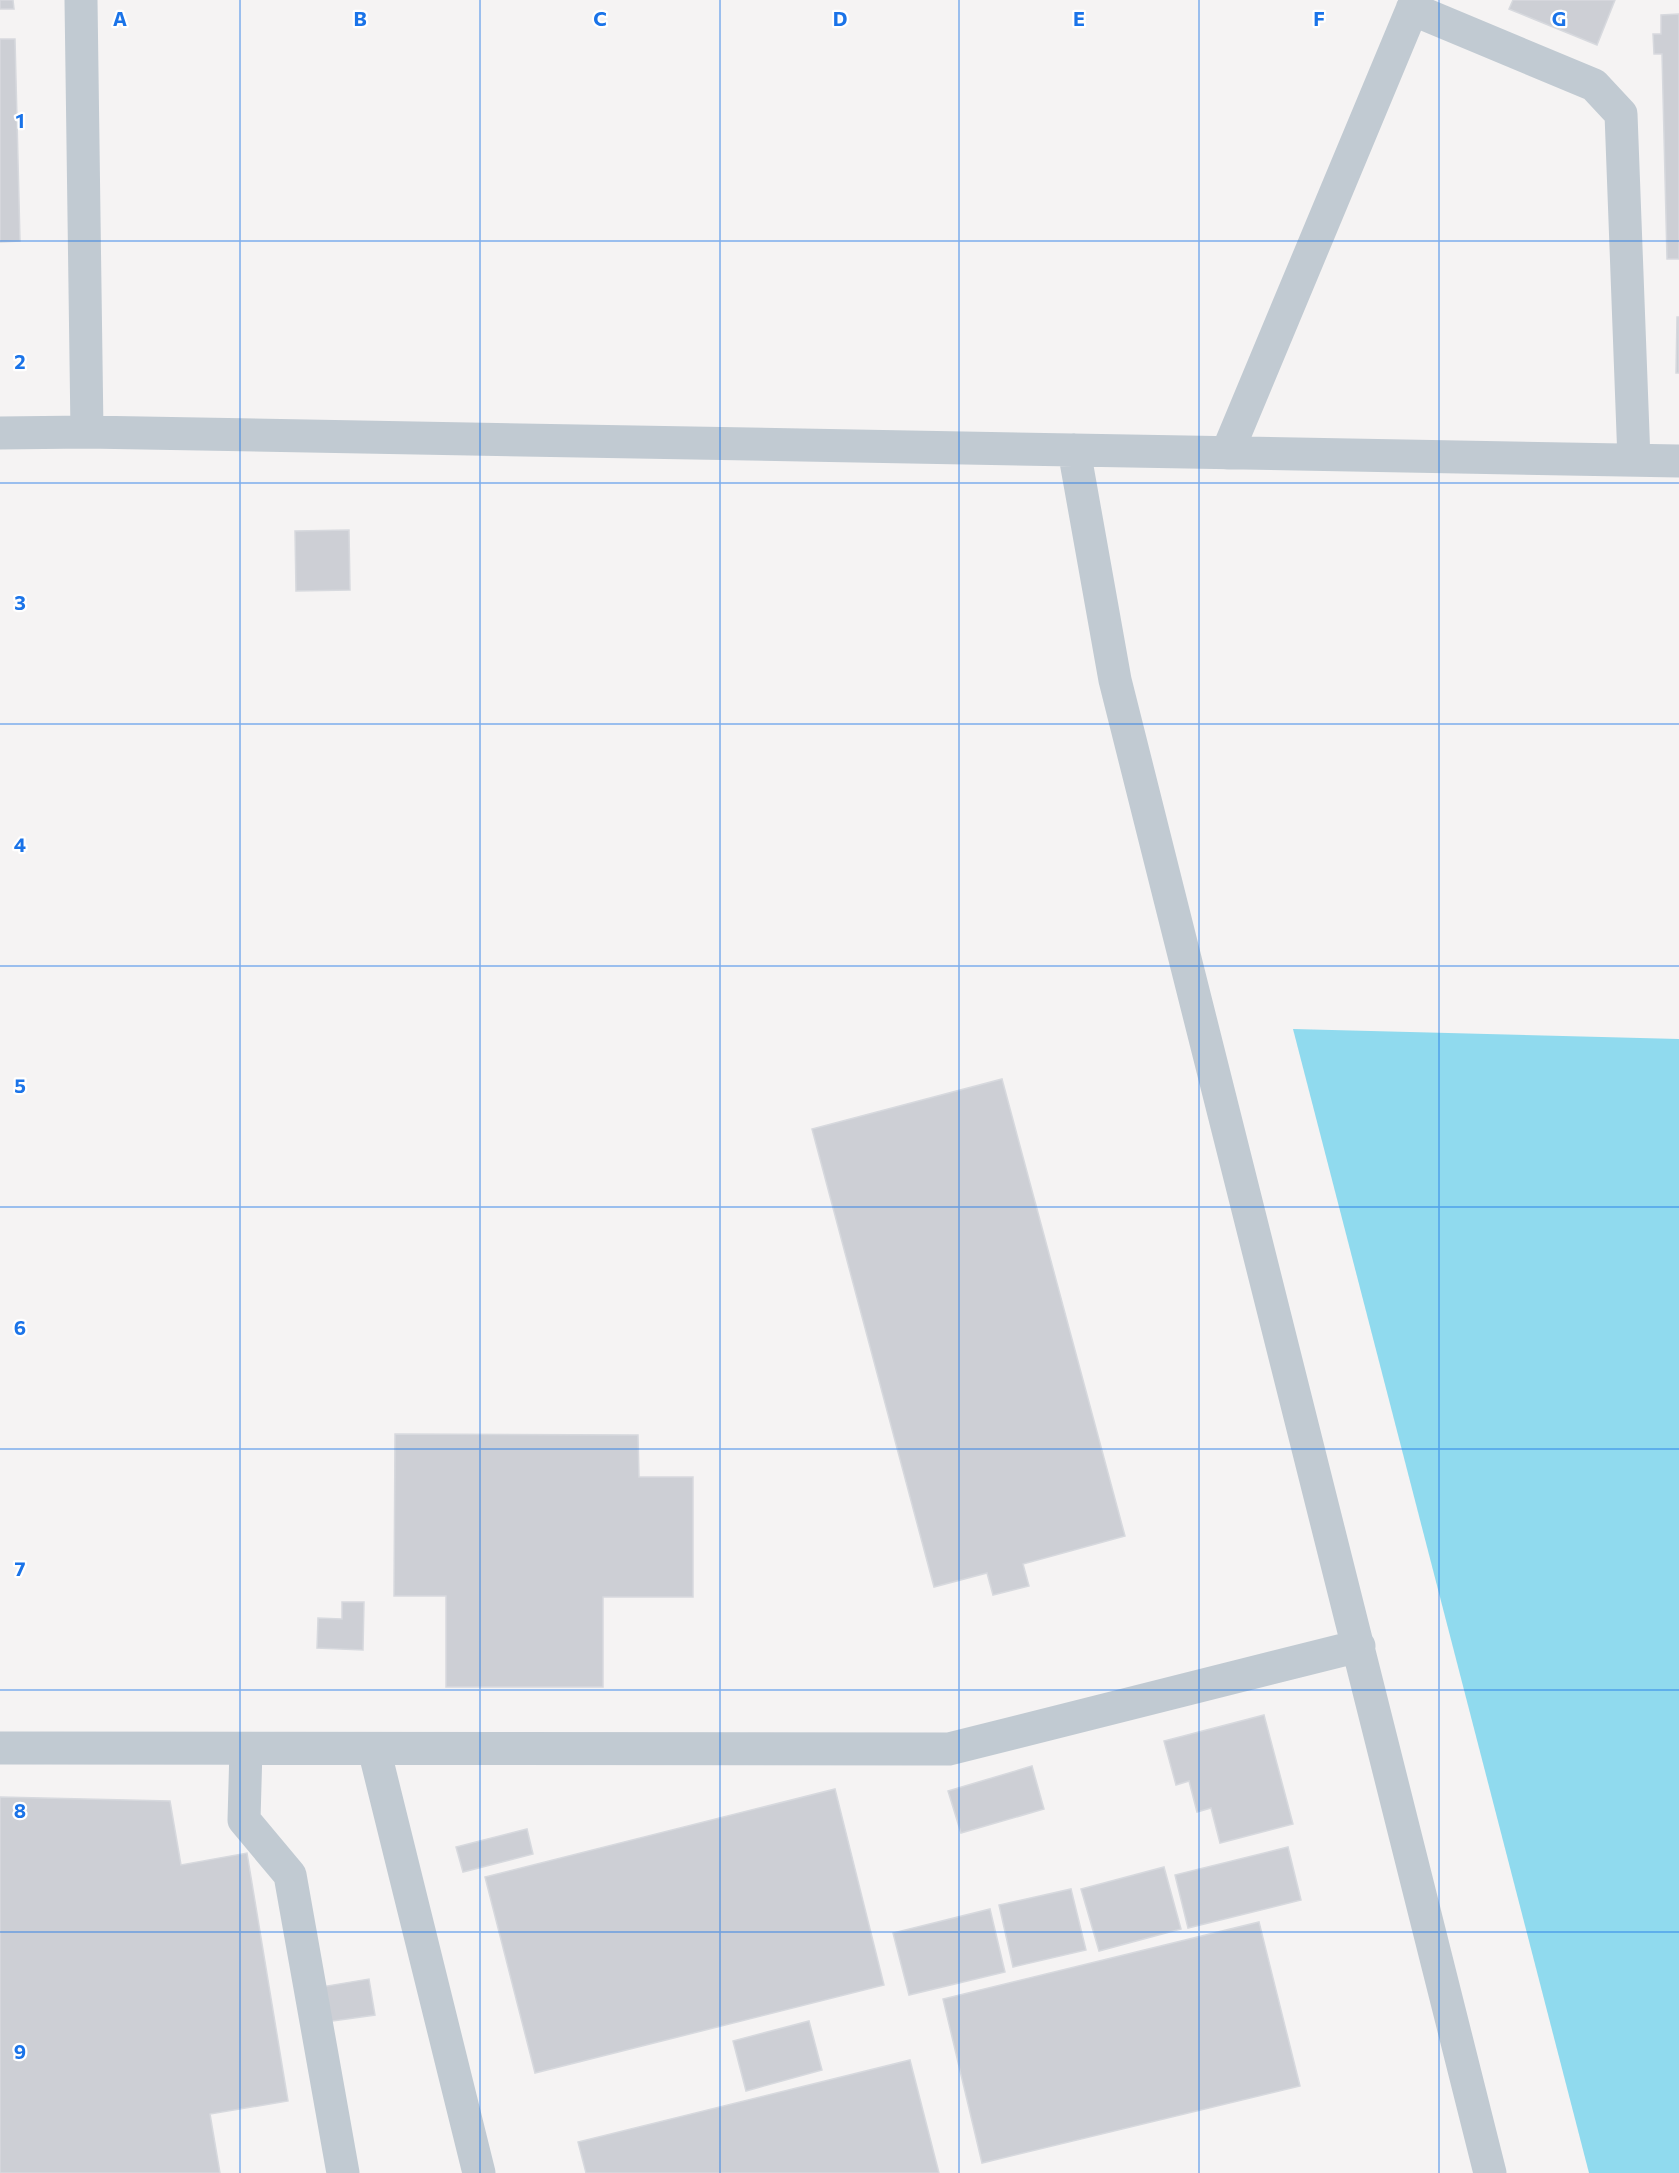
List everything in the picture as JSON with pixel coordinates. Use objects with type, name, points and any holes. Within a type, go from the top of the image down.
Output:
[{"type":"street","points":[[81,0],[87,432]]},
{"type":"street","points":[[1227,453],[1414,4],[1594,85],[1621,114],[1634,460]]},
{"type":"street","points":[[0,432],[1679,461]]},
{"type":"street","points":[[1074,450],[1115,680],[1490,2173]]},
{"type":"street","points":[[0,1748],[949,1749],[1359,1646]]},
{"type":"street","points":[[246,1749],[244,1820],[290,1875],[343,2173]]},
{"type":"street","points":[[374,1749],[479,2173]]},
{"type":"water","points":[[1293,1029],[1679,1039],[1679,2173],[1589,2173]]},
{"type":"building","points":[[0,0],[13,0],[14,9],[0,9]]},
{"type":"building","points":[[1513,0],[1615,0],[1597,45],[1509,9]]},
{"type":"building","points":[[1679,14],[1679,259],[1667,259],[1662,54],[1654,54],[1653,34],[1661,34],[1661,15]]},
{"type":"building","points":[[0,39],[15,39],[20,241],[0,242]]},
{"type":"building","points":[[1677,317],[1679,317],[1679,373],[1676,373]]},
{"type":"building","points":[[349,530],[350,590],[296,591],[295,531]]},
{"type":"building","points":[[1002,1079],[1125,1536],[1023,1564],[1029,1586],[993,1595],[987,1573],[934,1587],[812,1129]]},
{"type":"building","points":[[395,1434],[638,1435],[639,1477],[693,1477],[693,1597],[603,1597],[603,1687],[446,1687],[446,1596],[394,1596]]},
{"type":"building","points":[[342,1602],[364,1602],[363,1650],[317,1648],[318,1618],[342,1619]]},
{"type":"building","points":[[1264,1715],[1293,1824],[1220,1843],[1211,1808],[1197,1812],[1189,1781],[1176,1785],[1164,1741]]},
{"type":"building","points":[[1032,1766],[1044,1809],[961,1833],[948,1791]]},
{"type":"building","points":[[835,1789],[884,1985],[535,2073],[485,1877]]},
{"type":"building","points":[[0,1797],[170,1801],[181,1865],[247,1853],[288,2101],[210,2114],[220,2173],[0,2173]]},
{"type":"building","points":[[527,1829],[533,1854],[463,1872],[456,1847]]},
{"type":"building","points":[[1288,1847],[1301,1900],[1188,1928],[1175,1875]]},
{"type":"building","points":[[1164,1867],[1181,1929],[1099,1951],[1081,1889]]},
{"type":"building","points":[[1071,1889],[1086,1950],[1013,1967],[999,1905]]},
{"type":"building","points":[[990,1909],[1005,1972],[909,1995],[893,1933]]},
{"type":"building","points":[[1259,1922],[1300,2086],[982,2163],[943,1999]]},
{"type":"building","points":[[369,1979],[375,2015],[326,2022],[321,1987]]},
{"type":"building","points":[[809,2021],[822,2070],[746,2091],[733,2041]]},
{"type":"building","points":[[910,2060],[939,2173],[586,2173],[578,2142]]}]
